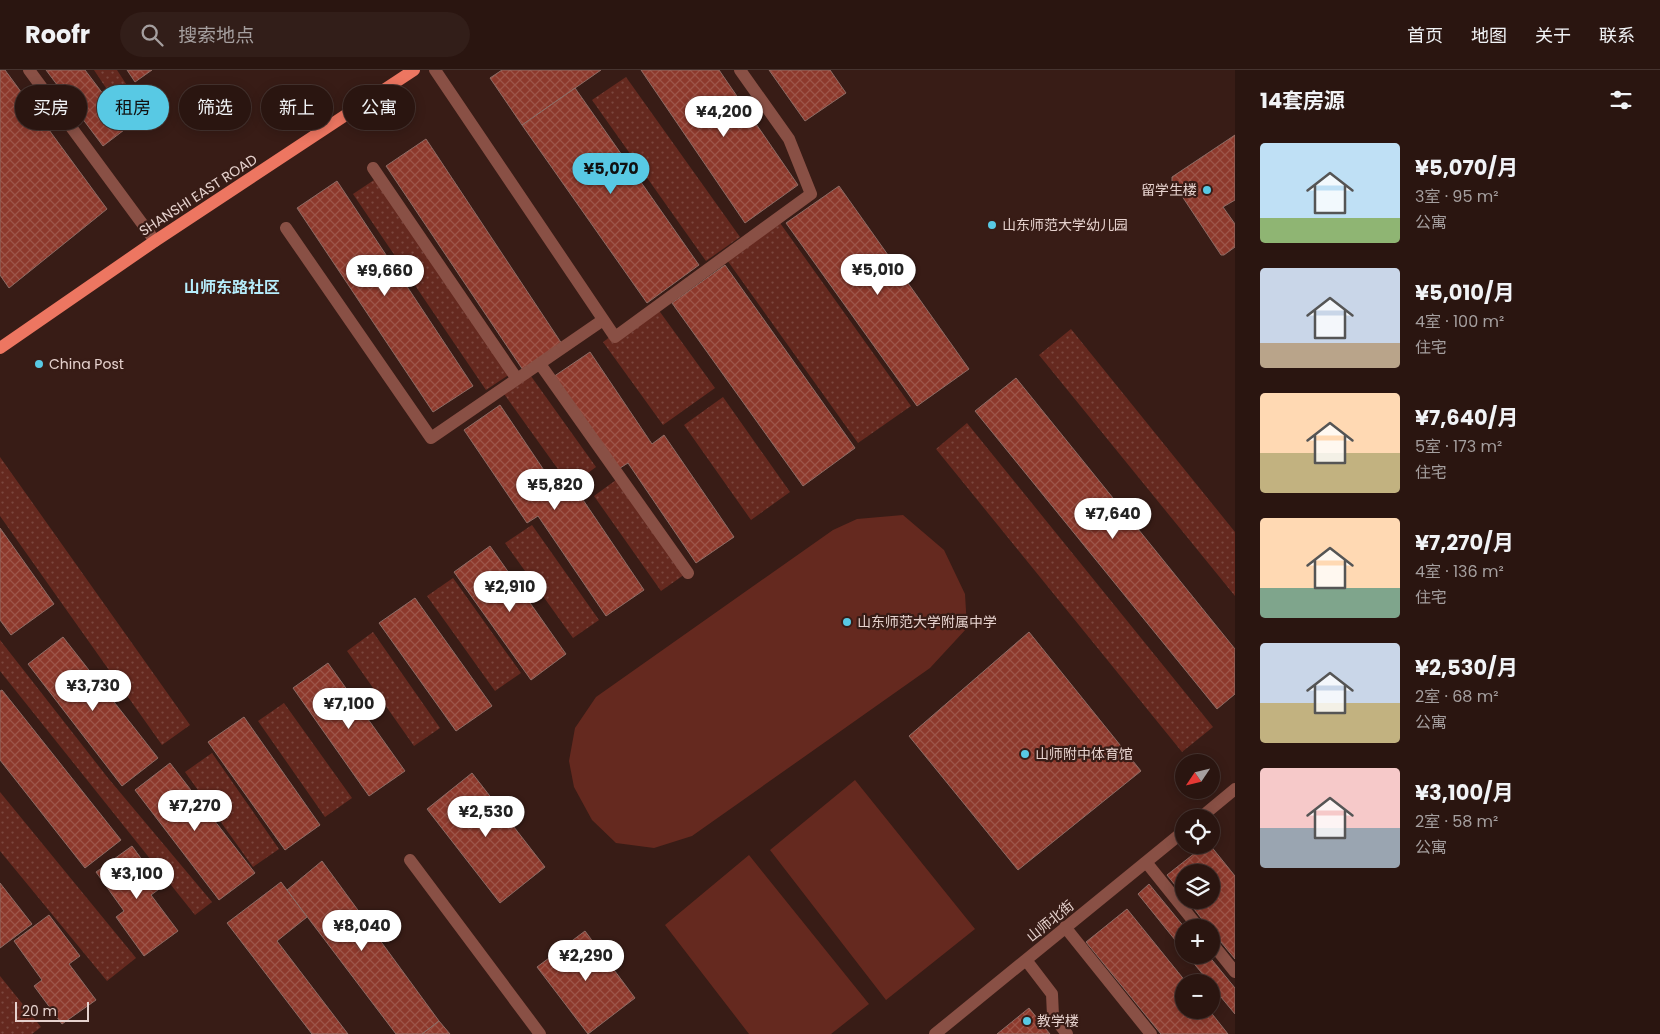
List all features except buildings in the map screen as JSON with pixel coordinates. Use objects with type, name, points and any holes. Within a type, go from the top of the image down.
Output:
[{"type":"main road","name":"SHANSHI EAST ROAD","points":[[0,348],[155,240],[414,70]]},
{"type":"street","points":[[29,70],[155,240]]},
{"type":"street","points":[[436,70],[615,337],[811,194],[789,139],[740,70]]},
{"type":"street","points":[[372,168],[517,379]]},
{"type":"street","points":[[286,228],[431,438],[604,320]]},
{"type":"street","points":[[540,364],[688,573]]},
{"type":"street","points":[[1211,809],[1235,789]]},
{"type":"street","name":"山师北街","points":[[935,1034],[1175,838]]},
{"type":"street","points":[[410,860],[540,1034]]},
{"type":"street","points":[[1146,862],[1192,919]]},
{"type":"street","points":[[1066,927],[1151,1034]]},
{"type":"street","points":[[1220,953],[1235,972]]},
{"type":"street","points":[[1026,960],[1052,994],[1053,1016],[1067,1034]]},
{"type":"shaded area","points":[[94,70],[117,70],[127,85],[104,85]]},
{"type":"shaded area","points":[[626,77],[740,237],[706,261],[592,100]]},
{"type":"shaded area","points":[[380,176],[513,372],[486,390],[353,194]]},
{"type":"shaded area","points":[[780,223],[911,406],[858,443],[727,260]]},
{"type":"shaded area","points":[[655,305],[715,388],[663,425],[603,342]]},
{"type":"shaded area","points":[[1071,329],[1235,532],[1235,596],[1039,355]]},
{"type":"shaded area","points":[[528,372],[596,467],[570,486],[502,391]]},
{"type":"shaded area","points":[[723,397],[790,492],[751,520],[684,425]]},
{"type":"shaded area","points":[[967,423],[1213,727],[1182,752],[936,449]]},
{"type":"shaded area","points":[[0,457],[190,725],[162,745],[0,516]]},
{"type":"shaded area","points":[[620,477],[688,572],[661,591],[594,496]]},
{"type":"shaded area","points":[[903,515],[944,550],[965,594],[967,628],[930,668],[692,836],[654,848],[616,843],[592,820],[574,787],[569,761],[575,728],[596,697],[833,530],[857,519]]},
{"type":"shaded area","points":[[532,525],[599,620],[573,638],[505,543]]},
{"type":"shaded area","points":[[453,578],[521,673],[495,691],[427,596]]},
{"type":"shaded area","points":[[373,632],[440,728],[414,746],[347,651]]},
{"type":"shaded area","points":[[0,640],[108,778],[212,902],[195,915],[0,671]]},
{"type":"shaded area","points":[[284,703],[352,798],[325,817],[258,721]]},
{"type":"shaded area","points":[[212,753],[279,849],[253,867],[185,772]]},
{"type":"shaded area","points":[[855,780],[975,929],[886,1000],[770,850]]},
{"type":"shaded area","points":[[0,792],[136,958],[107,981],[0,851]]},
{"type":"shaded area","points":[[749,855],[869,1004],[831,1034],[749,1034],[665,925]]},
{"type":"shaded area","points":[[0,976],[41,1027],[32,1034],[0,1034]]},
{"type":"place","name":"留学生楼","points":[[1207,190]]},
{"type":"place","name":"山东师范大学幼儿园","points":[[992,225]]},
{"type":"place","name":"China Post","points":[[39,364]]},
{"type":"place","name":"山东师范大学附属中学","points":[[847,622]]},
{"type":"place","name":"山师附中体育馆","points":[[1025,754]]},
{"type":"place","name":"教学楼","points":[[1027,1021]]},
{"type":"district","name":"山师东路社区","points":[[232,287]]}]
